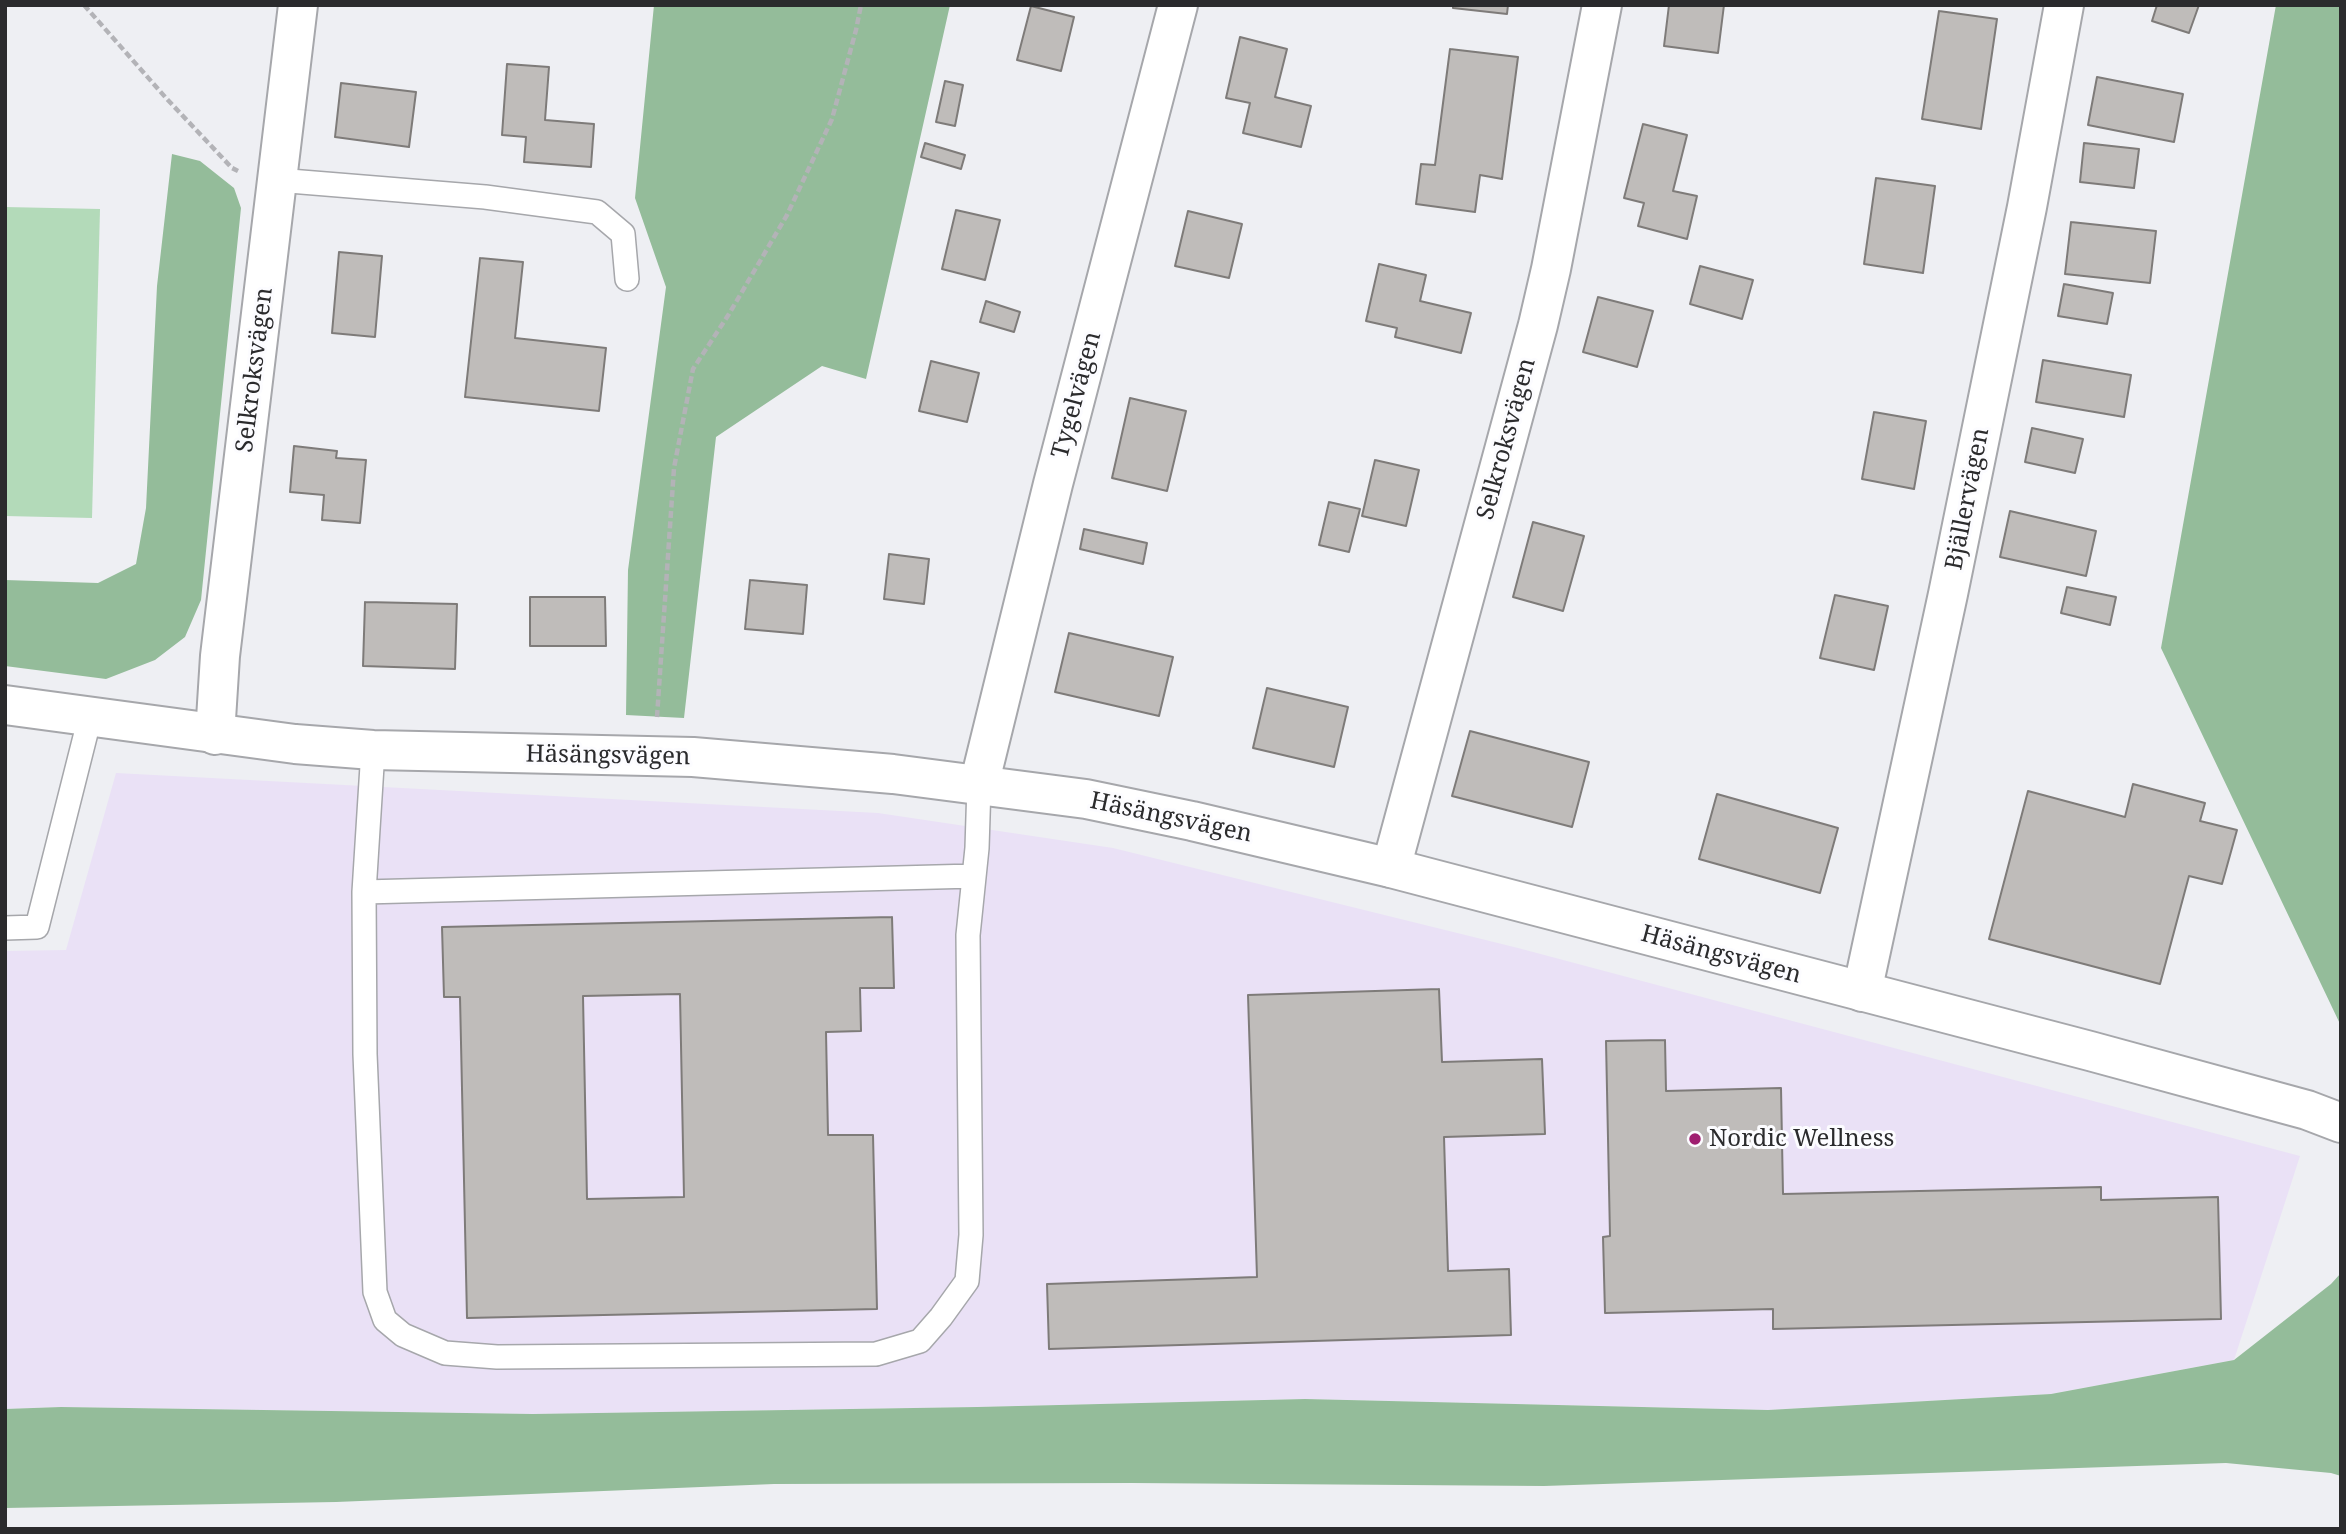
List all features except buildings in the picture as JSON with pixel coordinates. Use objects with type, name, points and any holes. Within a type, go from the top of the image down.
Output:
[{"type":"street","name":"Selkroksvägen","points":[[215,734],[220,656],[298,5]]},
{"type":"street","name":"Tygelvägen","points":[[979,785],[1053,484],[1178,5]]},
{"type":"street","name":"Selkroksvägen","points":[[1391,868],[1538,325],[1602,5]]},
{"type":"street","name":"Bjällervägen","points":[[1862,992],[1948,594],[2027,207],[2064,5]]},
{"type":"street","name":"Häsängsvägen","points":[[5,705],[295,744],[373,750],[693,757],[893,774],[1086,799],[1391,868],[2329,1114]]},
{"type":"lane","points":[[277,180],[485,197],[597,212],[622,234],[627,279]]},
{"type":"lane","points":[[5,928],[37,927],[90,717]]},
{"type":"lane","points":[[373,750],[364,892],[365,1054],[375,1292],[385,1320],[403,1335],[445,1353],[497,1357],[876,1354],[920,1341],[967,1281],[971,1235],[968,935],[979,785]]},
{"type":"lane","points":[[364,892],[974,876]]},
{"type":"path","points":[[84,5],[232,168],[277,180]]},
{"type":"path","points":[[654,756],[674,468],[693,369],[787,215],[832,118],[856,30],[860,5]]},
{"type":"shaded area","points":[[116,773],[878,813],[1113,848],[1518,948],[2300,1156],[2234,1360],[2051,1394],[1768,1410],[1305,1399],[533,1414],[61,1407],[5,1409],[5,951],[66,950]]},
{"type":"green space","points":[[654,5],[950,5],[866,379],[822,366],[716,437],[684,718],[626,715],[628,570],[666,287],[635,198]]},
{"type":"green space","points":[[2276,5],[2341,5],[2341,1026],[2161,648]]},
{"type":"green space","points":[[172,154],[200,161],[234,188],[241,208],[201,600],[185,637],[155,660],[106,679],[5,666],[5,580],[98,583],[136,564],[146,508],[157,286]]},
{"type":"green space","points":[[5,207],[100,209],[92,518],[5,516]]},
{"type":"green space","points":[[2341,1273],[2341,1476],[2226,1463],[1544,1486],[774,1484],[336,1502],[5,1508],[5,1409],[61,1407],[533,1414],[1305,1399],[1768,1410],[2051,1394],[2234,1360],[2331,1284]]},
{"type":"place","name":"Nordic Wellness","points":[[1695,1139]]}]
